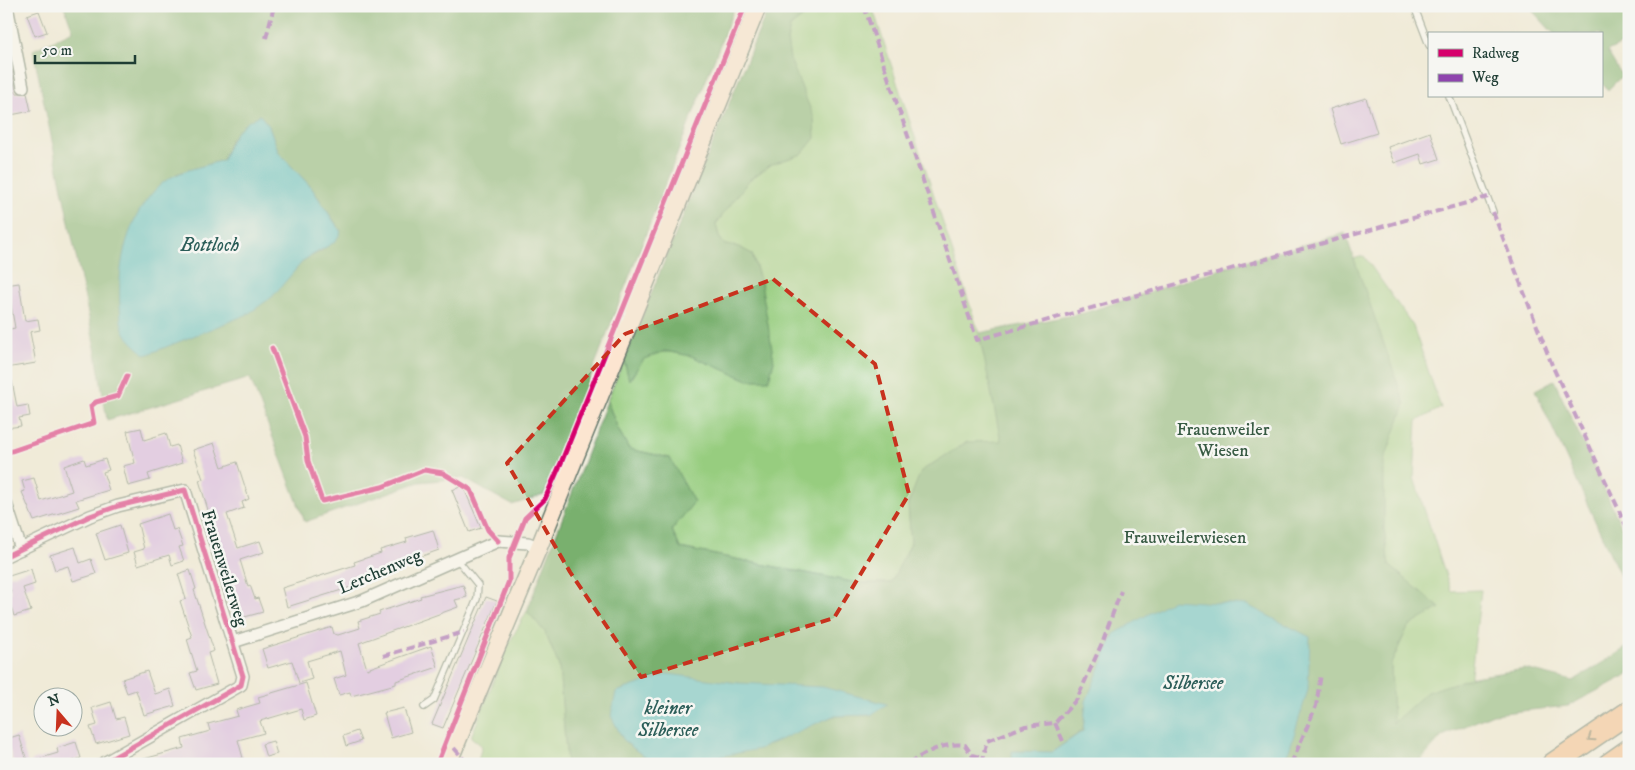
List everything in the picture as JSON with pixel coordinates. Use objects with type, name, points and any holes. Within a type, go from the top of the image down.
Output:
[{"type":"highway","points":[[1552,764],[1629,712]]},
{"type":"highway","points":[[1608,764],[1629,750]]},
{"type":"main road","points":[[448,764],[539,547],[758,6]]},
{"type":"street","points":[[7,6],[23,87]]},
{"type":"street","name":"Frauenweilerweg","points":[[6,556],[90,516],[118,506],[185,490],[233,642],[242,676],[241,685],[102,764]]},
{"type":"street","points":[[6,503],[21,549]]},
{"type":"street","name":"Lerchenweg","points":[[233,642],[362,601],[498,541],[528,543],[539,547]]},
{"type":"lane","points":[[1414,6],[1428,42]]},
{"type":"lane","points":[[1450,98],[1493,212]]},
{"type":"lane","points":[[424,707],[434,700],[477,599],[478,585],[457,559]]},
{"type":"highlighted area","points":[[773,279],[875,364],[909,494],[834,618],[641,677],[570,572],[507,463],[625,334]]},
{"type":"green space","points":[[64,6],[735,6],[544,495],[512,505],[463,478],[419,482],[305,522],[250,378],[107,420],[95,347],[33,50],[73,31]],"holes":[[[269,126],[279,153],[311,187],[341,231],[322,251],[304,260],[289,276],[176,174],[223,160],[231,138]]]},
{"type":"green space","points":[[769,6],[817,6],[790,27],[787,40],[790,59],[814,118],[815,138],[802,154],[772,164],[749,180],[716,224],[719,237],[725,245],[739,247],[752,254],[761,283],[774,361],[769,380],[748,380],[691,356],[665,351],[644,359],[629,380],[624,360]]},
{"type":"green space","name":"Frauweilerwiesen","points":[[817,6],[872,6],[979,333],[984,358],[1364,256],[1413,326],[1441,408],[1417,421],[1414,478],[1451,591],[1481,590],[1467,708],[1418,764],[589,764],[905,590],[968,442],[908,504],[911,543],[891,583],[857,583],[680,548],[672,530],[670,458],[629,449],[618,429],[607,401],[624,360],[630,380],[645,358],[657,353],[684,353],[698,357],[748,380],[761,283],[752,254],[739,247],[725,245],[719,237],[716,224],[749,180],[772,164],[802,154],[787,40],[790,27]]},
{"type":"green space","points":[[1528,6],[1629,6],[1629,41],[1607,51],[1622,76],[1608,90],[1602,84],[1602,32],[1552,32]]},
{"type":"green space","name":"Frauenweiler Wiesen","points":[[1345,233],[1405,404],[1384,461],[1384,529],[1389,565],[1440,608],[1408,627],[1391,664],[1393,723],[1427,692],[1473,677],[1525,669],[1573,681],[1629,646],[1629,674],[1568,706],[1493,714],[1440,737],[1415,764],[1281,764],[1289,751],[1086,701],[1083,730],[1052,752],[1013,751],[1012,764],[567,764],[559,666],[545,632],[527,611],[607,401],[618,429],[629,449],[670,458],[694,502],[672,530],[680,548],[857,583],[891,583],[911,543],[908,504],[921,471],[967,442],[1001,441],[979,333],[1084,313],[1245,261]],"holes":[[[668,675],[738,683],[871,715],[834,716],[797,730],[702,760],[650,761],[624,741],[616,692]]]},
{"type":"green space","points":[[1554,380],[1629,543],[1629,595],[1535,390]]},
{"type":"green space","points":[[527,611],[545,632],[559,666],[567,764],[477,764],[482,746],[471,737],[507,647]]},
{"type":"water","name":"Bottloch","points":[[260,115],[269,126],[279,153],[311,187],[341,232],[335,242],[304,260],[272,297],[248,314],[146,355],[129,339],[121,322],[120,274],[126,242],[139,211],[149,197],[167,180],[182,172],[223,160],[229,145],[240,128]]},
{"type":"water","name":"Silbersee","points":[[1173,600],[1247,605],[1310,637],[1308,690],[1289,751],[1281,764],[1012,764],[1012,751],[1052,752],[1083,731],[1086,701],[1114,634]]},
{"type":"water","name":"kleiner Silbersee","points":[[668,674],[738,683],[823,687],[887,704],[871,715],[833,716],[759,749],[702,760],[650,761],[624,741],[611,716],[616,692]]},
{"type":"building","points":[[39,11],[47,32],[35,36],[27,15]]},
{"type":"building","points":[[6,70],[12,70],[16,93],[27,93],[31,111],[6,116]]},
{"type":"building","points":[[1366,98],[1377,133],[1341,144],[1330,109]]},
{"type":"building","points":[[1430,132],[1439,159],[1423,164],[1420,154],[1394,163],[1388,147]]},
{"type":"building","points":[[19,283],[25,321],[38,319],[40,330],[30,332],[36,363],[6,368],[6,330],[15,328],[10,299],[6,300],[6,285]]},
{"type":"building","points":[[6,381],[12,381],[17,407],[28,405],[30,416],[19,418],[21,426],[6,428]]},
{"type":"building","points":[[141,428],[144,440],[166,433],[170,447],[177,445],[182,463],[148,474],[150,480],[128,486],[123,466],[135,463],[127,431]]},
{"type":"building","points":[[214,443],[222,467],[237,462],[249,499],[242,502],[244,508],[227,514],[238,548],[260,541],[264,552],[240,560],[248,586],[250,585],[255,599],[258,598],[263,612],[241,618],[199,480],[203,479],[193,450]]},
{"type":"building","points":[[84,459],[86,465],[105,459],[109,470],[103,472],[109,490],[76,500],[79,507],[34,521],[22,492],[25,491],[22,481],[34,478],[41,501],[72,491],[64,466]]},
{"type":"building","points":[[463,486],[481,528],[469,532],[452,490]]},
{"type":"building","points":[[168,514],[173,530],[177,529],[183,546],[179,547],[184,561],[172,565],[169,555],[138,565],[134,552],[144,549],[138,524]]},
{"type":"building","points":[[120,525],[128,553],[105,560],[96,533]]},
{"type":"building","points":[[433,530],[439,550],[386,569],[387,572],[360,581],[361,584],[287,607],[282,588],[355,565],[354,562],[381,553],[380,550],[407,542],[406,538]]},
{"type":"building","points":[[75,547],[80,563],[91,559],[96,574],[73,581],[68,566],[55,570],[50,555]]},
{"type":"building","points":[[31,569],[35,584],[23,588],[31,611],[14,616],[7,593],[11,592],[6,577]]},
{"type":"building","points":[[190,570],[196,589],[194,590],[214,651],[208,653],[217,684],[196,690],[190,673],[197,671],[187,639],[192,637],[180,601],[186,599],[178,574]]},
{"type":"building","points":[[463,585],[467,597],[455,600],[458,607],[359,643],[367,669],[431,646],[438,667],[396,681],[396,684],[351,696],[350,692],[339,695],[334,679],[346,675],[340,651],[307,661],[312,679],[299,683],[292,661],[268,668],[262,649],[332,627],[334,634],[338,635],[360,628],[358,621],[380,614],[379,612],[421,598],[420,596]]},
{"type":"building","points":[[486,597],[497,601],[443,728],[432,724]]},
{"type":"building","points":[[147,671],[155,694],[170,689],[175,706],[144,715],[136,690],[127,693],[122,679]]},
{"type":"building","points":[[306,683],[316,716],[304,720],[301,709],[260,721],[264,733],[238,740],[243,758],[225,764],[141,764],[140,760],[184,748],[182,739],[210,731],[208,724],[238,716],[236,710],[260,703],[258,697]]},
{"type":"building","points":[[111,702],[116,719],[124,717],[129,734],[96,744],[90,727],[97,725],[92,708]]},
{"type":"building","points":[[404,708],[411,732],[391,738],[384,713]]},
{"type":"building","points":[[357,731],[361,741],[346,746],[343,736]]},
{"type":"building","points":[[19,735],[28,764],[14,764],[6,739]]},
{"type":"building","points":[[273,741],[277,754],[266,757],[262,744]]},
{"type":"building","points":[[76,742],[81,758],[64,764],[32,764],[31,761],[58,753],[57,748]]},
{"type":"marked path","points":[[266,38],[274,6]]},
{"type":"marked path","points":[[864,6],[977,340],[1488,197]]},
{"type":"marked path","points":[[1493,212],[1552,365],[1629,532]]},
{"type":"marked path","points":[[981,764],[987,741],[1025,726],[1055,723],[1077,699],[1102,643],[1121,591]]},
{"type":"marked path","points":[[383,656],[464,632]]},
{"type":"marked path","points":[[1291,764],[1316,706],[1321,674]]},
{"type":"marked path","points":[[1055,723],[1063,741]]},
{"type":"marked path","points":[[909,764],[928,752],[958,744],[965,745],[972,755],[983,758]]},
{"type":"marked path","points":[[454,748],[468,764]]},
{"type":"cycle path","points":[[437,764],[509,581],[509,558],[525,518],[545,499],[561,463],[745,6]]},
{"type":"cycle path","points":[[272,348],[305,437],[308,461],[322,501],[382,487],[424,470],[443,473],[471,490],[488,530],[498,541]]},
{"type":"cycle path","points":[[6,453],[94,423],[91,406],[96,402],[118,396],[127,376]]},
{"type":"cycle path","points":[[6,556],[90,516],[118,506],[185,490],[243,676],[241,685],[102,764]]}]
